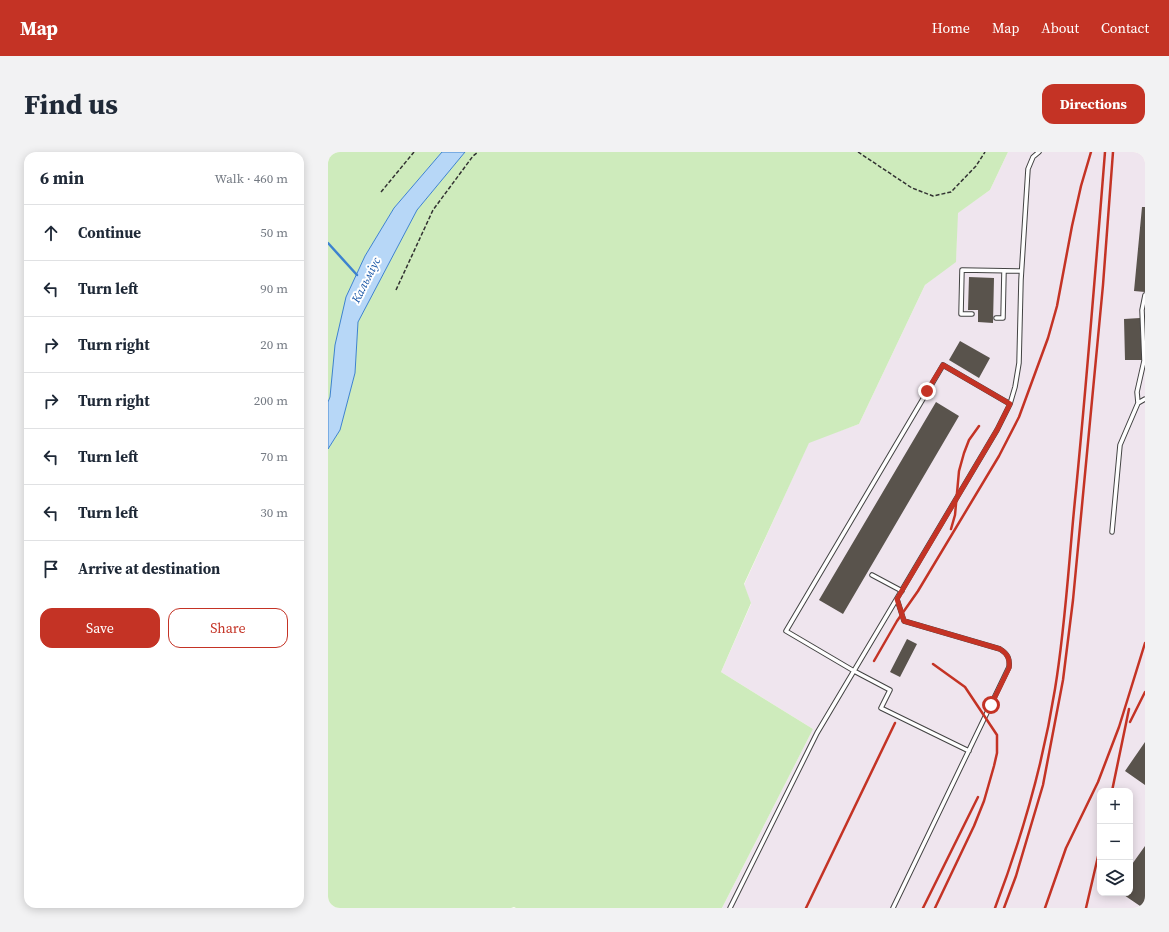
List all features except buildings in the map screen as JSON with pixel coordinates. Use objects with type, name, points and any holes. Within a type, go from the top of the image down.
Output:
[{"type":"lane","points":[[730,908],[817,733],[997,430],[1010,404],[1016,386],[1019,363],[1021,272],[1028,170],[1033,157],[1039,152]]},
{"type":"lane","points":[[972,314],[962,314],[962,270],[1021,272]]},
{"type":"lane","points":[[996,318],[1003,318],[1004,271]]},
{"type":"lane","points":[[1112,532],[1120,445],[1138,403],[1137,392],[1144,361],[1142,310],[1145,295]]},
{"type":"lane","points":[[969,751],[881,708],[890,690],[854,671],[786,631],[943,365],[1010,404]]},
{"type":"lane","points":[[1138,403],[1145,399]]},
{"type":"lane","points":[[872,575],[902,591]]},
{"type":"lane","points":[[893,908],[1009,668],[1010,662],[1005,652],[1000,649],[904,621],[897,599]]},
{"type":"path","points":[[381,192],[414,152]]},
{"type":"path","points":[[396,290],[433,210],[473,156],[478,152]]},
{"type":"path","points":[[858,152],[912,188],[933,196],[952,192],[976,166],[985,152]]},
{"type":"shaded area","points":[[1008,152],[1145,152],[1145,908],[722,908],[813,729],[721,672],[751,604],[744,585],[809,442],[859,424],[925,285],[956,261],[957,213],[990,190]]},
{"type":"green space","points":[[328,152],[442,152],[394,208],[365,256],[346,297],[330,398],[328,402]]},
{"type":"green space","points":[[465,152],[1008,152],[990,190],[958,213],[956,262],[925,285],[859,424],[809,443],[744,584],[751,603],[721,672],[813,729],[722,908],[328,908],[328,449],[340,430],[355,373],[358,322],[417,210]]},
{"type":"water","name":"Кальміус","points":[[442,152],[465,152],[417,210],[358,322],[355,373],[340,430],[328,449],[328,402],[330,397],[335,345],[346,297],[365,256],[394,208]]},
{"type":"waterway","name":"Кальміус","points":[[328,243],[357,275]]},
{"type":"railway","points":[[874,661],[999,456],[1019,417],[1048,338],[1057,306],[1072,226],[1081,186],[1091,152]]},
{"type":"railway","points":[[995,908],[1031,800],[1050,717],[1059,664],[1084,405],[1105,152]]},
{"type":"railway","points":[[1004,908],[1016,876],[1043,785],[1063,680],[1073,600],[1103,285],[1113,152]]},
{"type":"railway","points":[[951,529],[955,515],[959,471],[969,440],[979,426]]},
{"type":"railway","points":[[1045,908],[1066,848],[1098,782],[1119,727],[1145,643]]},
{"type":"railway","points":[[933,664],[965,687],[997,735],[997,753],[984,801],[974,826],[935,908]]},
{"type":"railway","points":[[1130,722],[1145,692]]},
{"type":"railway","points":[[1113,788],[1129,709]]},
{"type":"railway","points":[[806,908],[895,723]]},
{"type":"railway","points":[[923,908],[978,797]]},
{"type":"railway","points":[[1086,908],[1097,860]]},
{"type":"route","points":[[927,391],[943,365],[1010,404],[1004,418],[897,599],[904,621],[1000,649],[1005,652],[1010,662],[1009,668],[991,705]]}]
